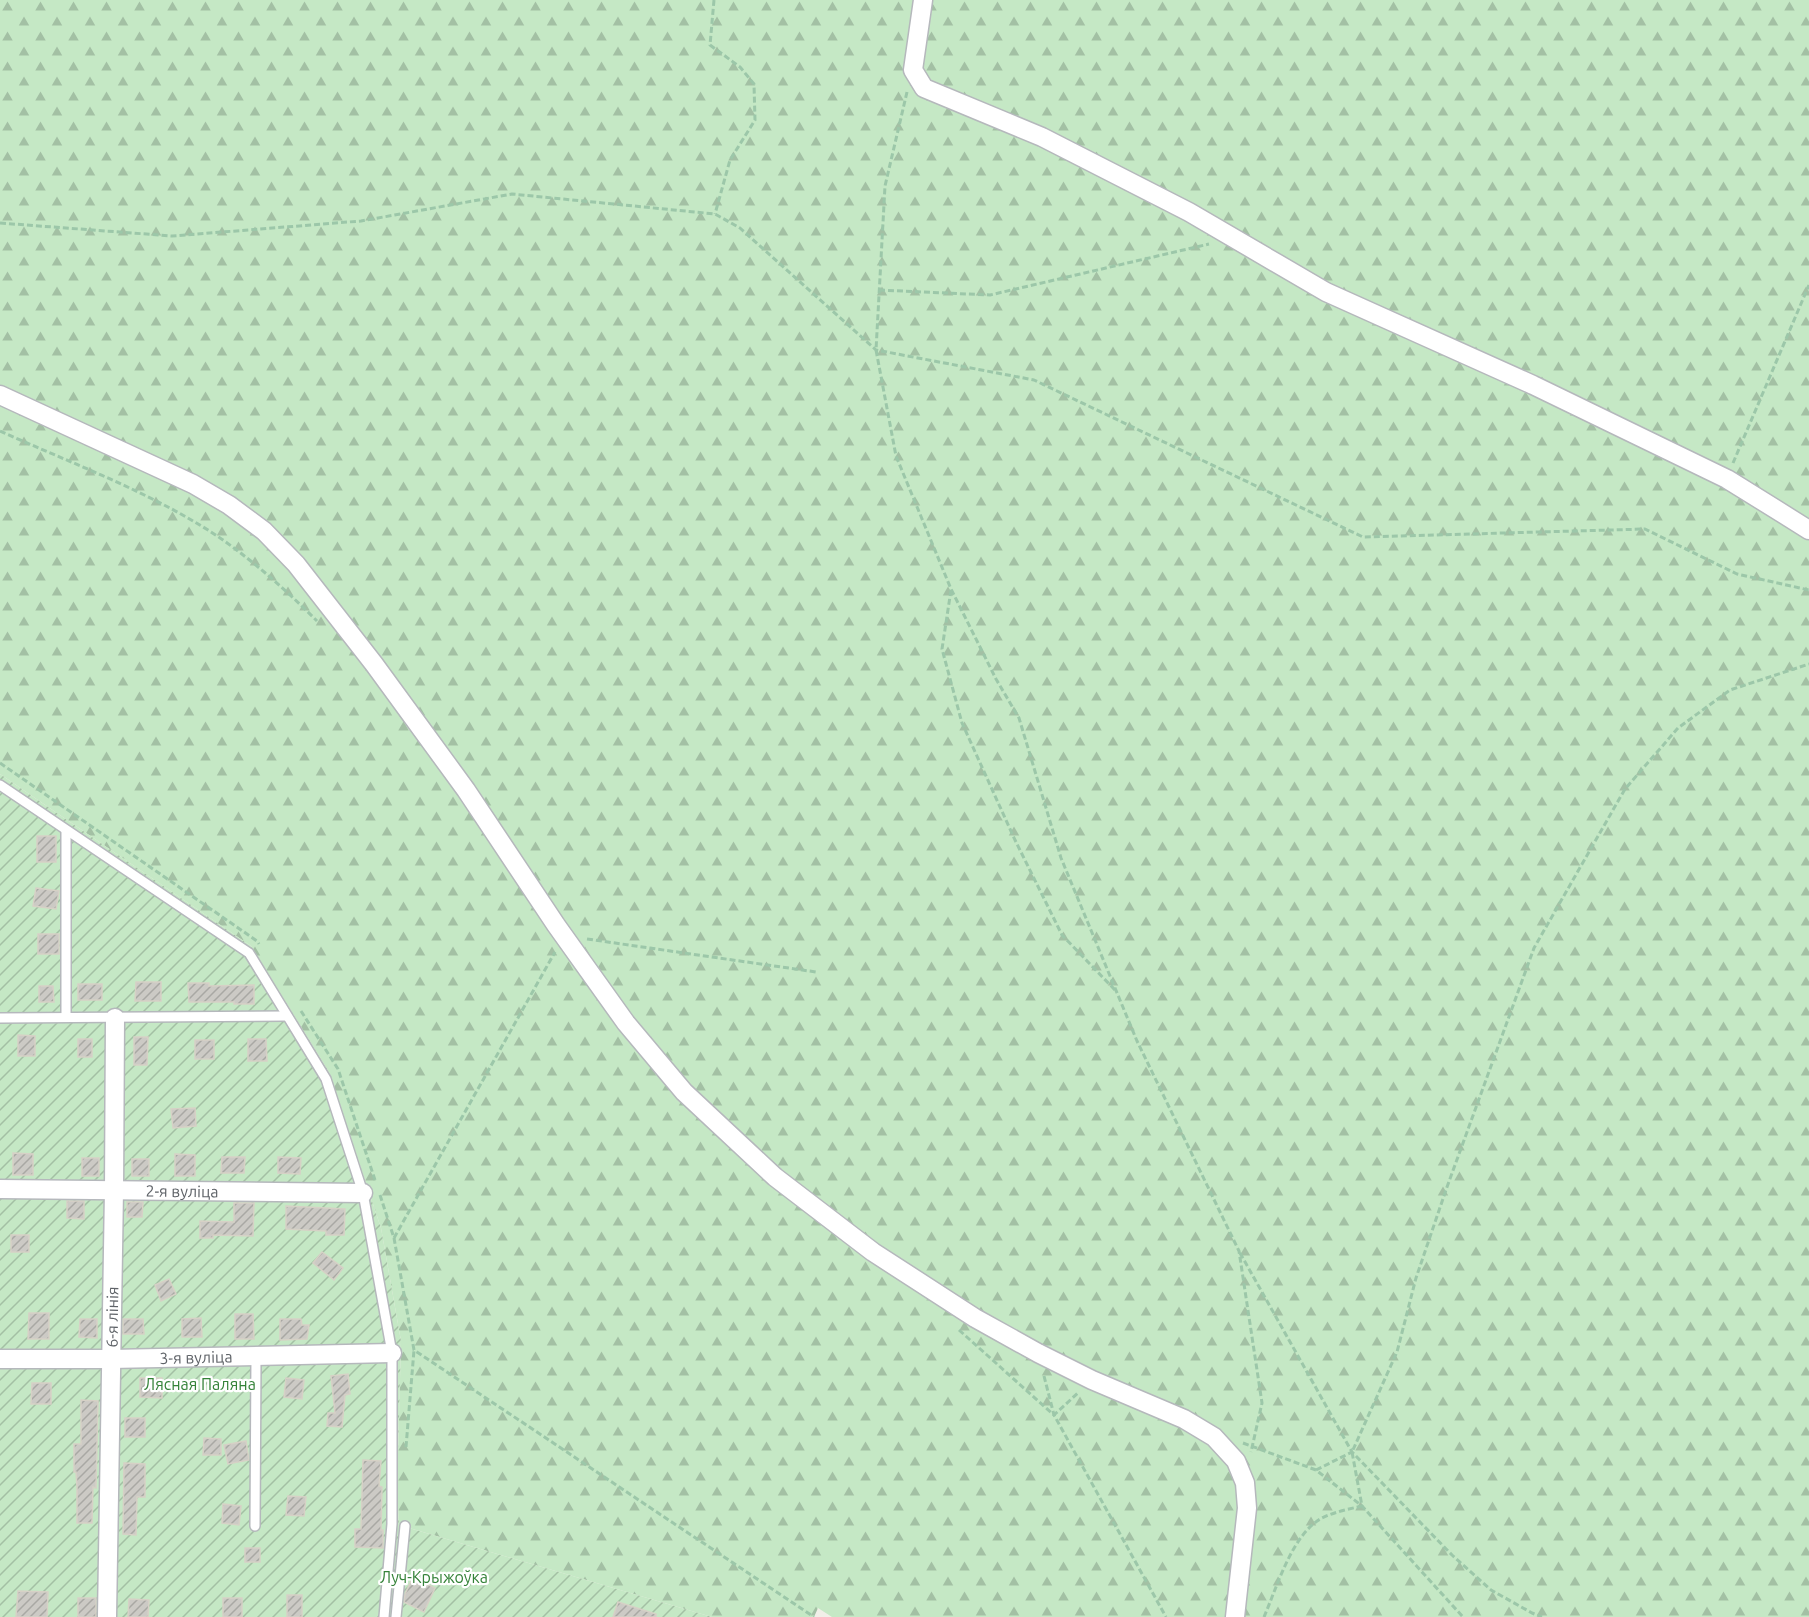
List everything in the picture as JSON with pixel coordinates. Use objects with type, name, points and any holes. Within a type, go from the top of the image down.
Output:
[{"type":"street","points":[[923,0],[913,70],[924,88],[1042,137],[1189,212],[1326,292],[1533,385],[1727,479],[1809,530]]},
{"type":"street","points":[[0,395],[193,484],[230,506],[264,531],[296,564],[374,664],[466,790],[561,940],[626,1023],[684,1092],[775,1177],[873,1252],[975,1318],[1092,1380],[1184,1419],[1214,1437],[1236,1461],[1245,1483],[1247,1508],[1236,1617]]},
{"type":"street","name":"6-я лінія","points":[[107,1617],[115,1018]]},
{"type":"street","name":"2-я вуліца","points":[[0,1189],[373,1189]]},
{"type":"street","name":"3-я вуліца","points":[[0,1359],[392,1353]]},
{"type":"lane","points":[[0,785],[249,953],[326,1079],[373,1189],[392,1353],[392,1524],[384,1617]]},
{"type":"lane","points":[[66,831],[66,1017]]},
{"type":"lane","points":[[0,1018],[286,1016]]},
{"type":"lane","points":[[255,1526],[256,1356]]},
{"type":"lane","points":[[396,1617],[405,1526]]},
{"type":"path","points":[[714,0],[710,45],[740,67],[754,84],[755,120],[730,160],[716,214]]},
{"type":"path","points":[[913,70],[885,186],[876,350],[896,456],[951,589],[996,679],[1019,718],[1061,858],[1137,1041],[1239,1251],[1353,1452],[1452,1555],[1491,1590],[1542,1617]]},
{"type":"path","points":[[0,224],[172,236],[361,221],[512,194],[716,214],[740,228],[876,350],[1034,381],[1363,537],[1645,529],[1737,573],[1809,590]]},
{"type":"path","points":[[879,290],[990,295],[1234,238]]},
{"type":"path","points":[[1727,479],[1809,285]]},
{"type":"path","points":[[0,431],[163,504],[222,539],[274,579],[324,628]]},
{"type":"path","points":[[951,589],[942,649],[962,723],[1015,840],[1062,935],[1116,992]]},
{"type":"path","points":[[1362,1506],[1353,1452],[1396,1352],[1416,1278],[1443,1197],[1534,948],[1625,789],[1678,728],[1730,690],[1809,664]]},
{"type":"path","points":[[0,763],[257,941],[263,951]]},
{"type":"path","points":[[394,1238],[561,940],[816,972]]},
{"type":"path","points":[[301,1010],[338,1069],[373,1189],[394,1238],[414,1350],[406,1455]]},
{"type":"path","points":[[1239,1251],[1262,1403],[1250,1454]]},
{"type":"path","points":[[414,1350],[814,1617]]},
{"type":"path","points":[[1038,1353],[1054,1415],[1166,1617]]},
{"type":"path","points":[[1252,1444],[1316,1470],[1362,1506],[1463,1617]]},
{"type":"path","points":[[1316,1470],[1353,1452]]},
{"type":"path","points":[[1264,1617],[1296,1543],[1309,1528],[1322,1518],[1362,1506]]},
{"type":"green space","points":[[0,0],[1809,0],[1809,1617],[832,1617],[818,1608],[814,1617],[712,1617],[399,1525],[397,1490],[401,1341],[381,1228],[329,1072],[251,946],[0,774]]},
{"type":"green space","name":"Лясная Паляна","points":[[0,774],[251,946],[329,1072],[381,1228],[401,1341],[397,1490],[399,1525],[712,1617],[0,1617]]},
{"type":"building","points":[[37,836],[56,836],[56,862],[37,862]]},
{"type":"building","points":[[36,888],[59,891],[56,909],[33,906]]},
{"type":"building","points":[[38,934],[59,934],[59,954],[38,954]]},
{"type":"building","points":[[136,982],[161,982],[161,1001],[135,1001]]},
{"type":"building","points":[[188,983],[209,983],[209,986],[254,985],[254,1004],[189,1002]]},
{"type":"building","points":[[78,984],[102,984],[102,1000],[78,1000]]},
{"type":"building","points":[[39,986],[53,986],[54,1002],[39,1002]]},
{"type":"building","points":[[18,1035],[35,1036],[35,1056],[18,1056]]},
{"type":"building","points":[[134,1037],[148,1037],[147,1065],[134,1065]]},
{"type":"building","points":[[78,1039],[92,1039],[92,1057],[78,1057]]},
{"type":"building","points":[[248,1039],[266,1039],[267,1061],[248,1061]]},
{"type":"building","points":[[195,1040],[214,1040],[214,1059],[195,1059]]},
{"type":"building","points":[[195,1108],[196,1126],[173,1128],[171,1109]]},
{"type":"building","points":[[13,1153],[33,1154],[33,1175],[13,1175]]},
{"type":"building","points":[[175,1154],[195,1155],[195,1176],[175,1176]]},
{"type":"building","points":[[222,1157],[245,1157],[244,1173],[221,1173]]},
{"type":"building","points":[[278,1157],[301,1158],[300,1174],[278,1173]]},
{"type":"building","points":[[82,1158],[99,1158],[99,1176],[82,1176]]},
{"type":"building","points":[[132,1159],[149,1159],[149,1176],[132,1176]]},
{"type":"building","points":[[67,1201],[84,1201],[84,1219],[67,1218]]},
{"type":"building","points":[[127,1202],[143,1202],[142,1217],[127,1217]]},
{"type":"building","points":[[234,1203],[254,1203],[253,1236],[213,1235],[213,1238],[200,1238],[200,1221],[234,1222]]},
{"type":"building","points":[[286,1206],[345,1209],[344,1235],[326,1235],[326,1231],[286,1229]]},
{"type":"building","points":[[11,1235],[29,1235],[29,1252],[11,1252]]},
{"type":"building","points":[[322,1252],[343,1268],[334,1280],[313,1263]]},
{"type":"building","points":[[169,1279],[176,1294],[161,1301],[155,1285]]},
{"type":"building","points":[[29,1313],[49,1313],[49,1339],[28,1339]]},
{"type":"building","points":[[235,1314],[253,1314],[254,1339],[235,1339]]},
{"type":"building","points":[[201,1318],[202,1337],[182,1337],[182,1319]]},
{"type":"building","points":[[80,1319],[97,1319],[97,1338],[79,1337]]},
{"type":"building","points":[[123,1319],[143,1319],[144,1334],[123,1334]]},
{"type":"building","points":[[280,1319],[301,1319],[302,1325],[309,1325],[307,1339],[280,1340]]},
{"type":"building","points":[[348,1374],[350,1394],[345,1395],[342,1427],[327,1426],[328,1413],[335,1413],[331,1376]]},
{"type":"building","points":[[140,1378],[162,1378],[162,1398],[140,1397]]},
{"type":"building","points":[[286,1378],[304,1380],[302,1399],[284,1397]]},
{"type":"building","points":[[32,1383],[51,1383],[51,1404],[31,1404]]},
{"type":"building","points":[[81,1400],[98,1401],[96,1488],[93,1487],[92,1523],[77,1523],[74,1444],[81,1444]]},
{"type":"building","points":[[125,1418],[145,1418],[145,1437],[125,1437]]},
{"type":"building","points":[[204,1438],[221,1439],[221,1455],[203,1455]]},
{"type":"building","points":[[246,1441],[249,1460],[228,1464],[224,1445]]},
{"type":"building","points":[[363,1460],[381,1461],[379,1486],[382,1487],[383,1548],[355,1547],[355,1529],[361,1529]]},
{"type":"building","points":[[124,1463],[145,1464],[145,1497],[137,1497],[136,1535],[123,1534]]},
{"type":"building","points":[[288,1496],[306,1497],[304,1516],[286,1515]]},
{"type":"building","points":[[223,1504],[241,1506],[239,1525],[222,1523]]},
{"type":"building","points":[[245,1548],[260,1548],[260,1562],[245,1562]]},
{"type":"building","points":[[413,1577],[435,1588],[424,1612],[404,1602]]},
{"type":"building","points":[[18,1591],[48,1592],[47,1617],[16,1617]]},
{"type":"building","points":[[287,1595],[302,1595],[302,1617],[287,1617]]},
{"type":"building","points":[[78,1598],[96,1598],[96,1617],[78,1617]]},
{"type":"building","points":[[223,1598],[242,1598],[242,1617],[223,1617]]},
{"type":"building","points":[[129,1599],[149,1600],[148,1617],[128,1617]]},
{"type":"building","points":[[618,1602],[656,1614],[656,1617],[613,1617]]},
{"type":"park label","name":"Луч-Крыжоўка","points":[[434,1577]]}]
